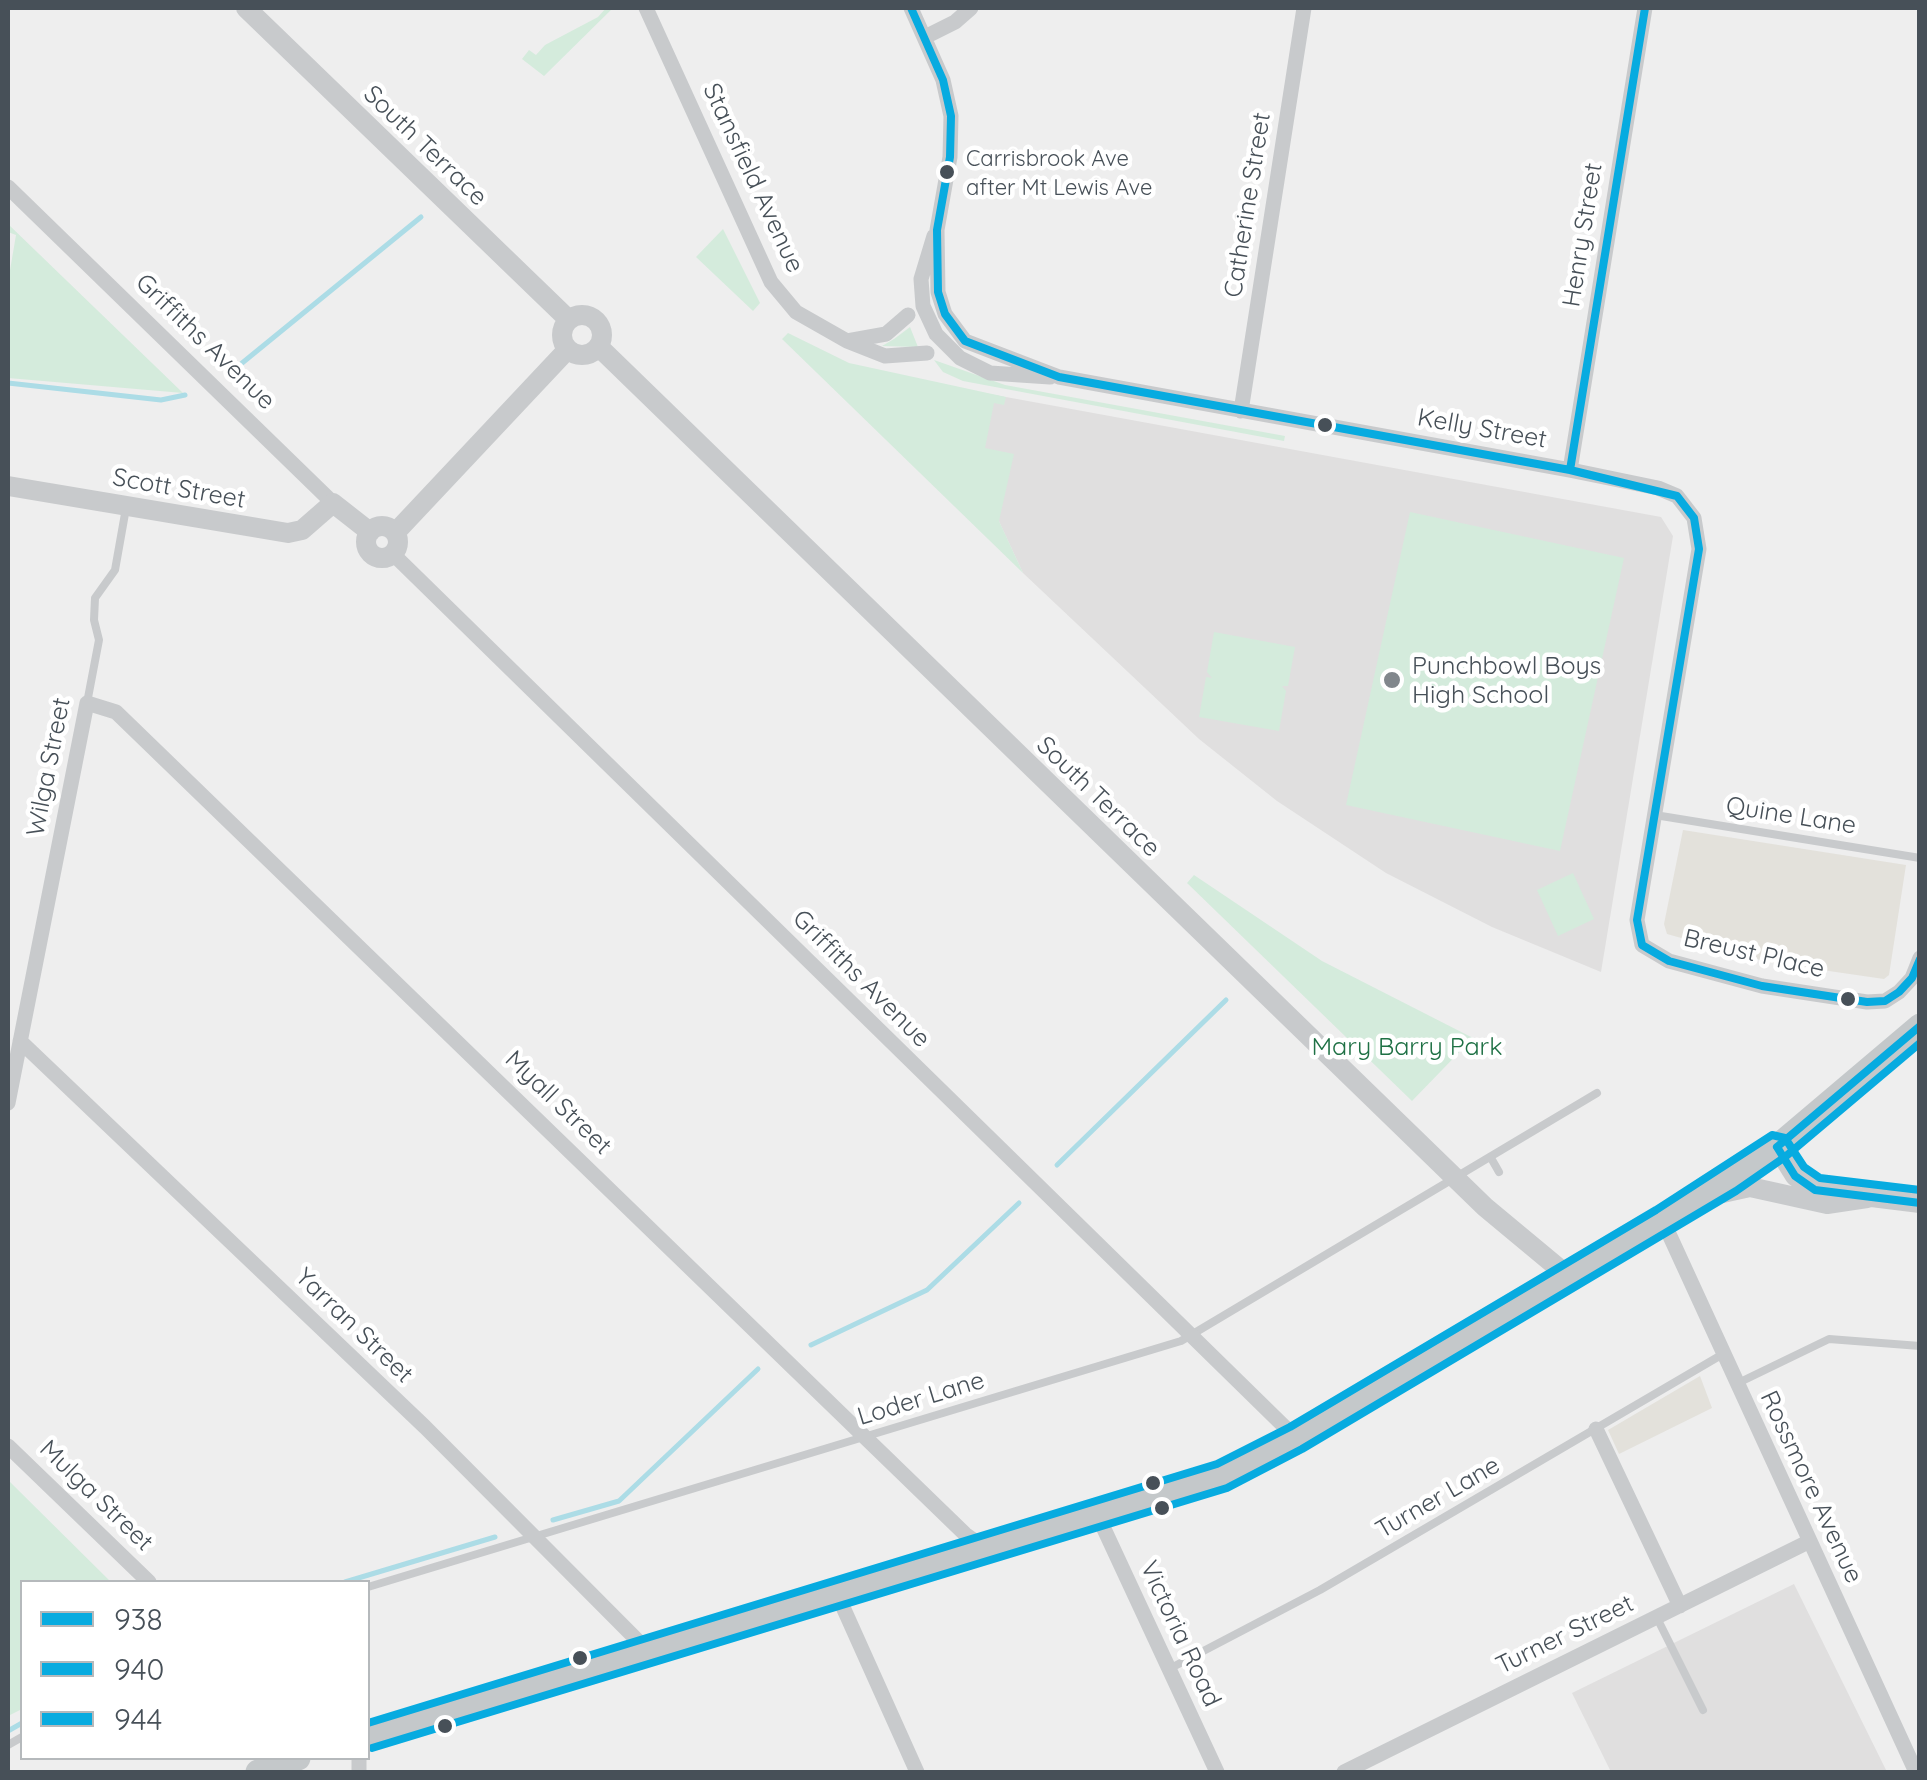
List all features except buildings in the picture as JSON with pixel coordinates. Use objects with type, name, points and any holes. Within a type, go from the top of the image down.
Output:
[{"type":"main road","points":[[370,1735],[1222,1476],[1296,1438],[1700,1199],[1777,1148],[1913,1031]]},
{"type":"main road","points":[[258,1772],[292,1760]]},
{"type":"street","name":"South Terrace","points":[[246,8],[569,320]]},
{"type":"street","name":"Stansfield Avenue","points":[[646,8],[771,282],[796,312],[847,341],[886,356],[927,354]]},
{"type":"street","points":[[911,8],[943,80],[951,116],[950,157],[937,230]]},
{"type":"street","points":[[924,37],[955,22],[971,8]]},
{"type":"street","name":"Catherine Street","points":[[1241,410],[1304,8]]},
{"type":"street","name":"Henry Street","points":[[1570,470],[1644,8]]},
{"type":"street","name":"Griffiths Avenue","points":[[8,186],[334,503],[370,532],[380,526],[1039,1190],[1194,1334],[1296,1438]]},
{"type":"street","name":"Kelly Street","points":[[937,230],[941,303],[965,341],[1058,377]]},
{"type":"street","name":"Kelly Street","points":[[937,230],[924,259],[921,293],[928,319],[949,350],[973,367],[1006,377],[1058,377],[1570,470],[1668,491],[1684,504],[1697,528],[1699,549],[1638,920],[1642,945]]},
{"type":"street","points":[[847,341],[886,334],[908,315]]},
{"type":"street","points":[[588,316],[598,323],[602,335],[599,347],[580,355],[568,349],[562,331],[569,320],[588,316]]},
{"type":"street","name":"South Terrace","points":[[599,347],[1456,1178],[1568,1276]]},
{"type":"street","points":[[394,544],[568,349]]},
{"type":"street","name":"Scott Street","points":[[8,486],[288,533],[302,530],[334,503]]},
{"type":"street","name":"Wilga Street","points":[[8,1103],[87,703]]},
{"type":"street","name":"Myall Street","points":[[87,703],[116,712],[987,1550]]},
{"type":"street","name":"Breust Place","points":[[1642,945],[1669,961],[1762,986],[1858,1001],[1884,1001],[1912,978],[1920,958]]},
{"type":"street","name":"Yarran Street","points":[[20,1041],[425,1427],[649,1652]]},
{"type":"street","points":[[1777,1148],[1808,1186],[1867,1198],[1920,1203]]},
{"type":"street","points":[[1700,1199],[1750,1187],[1827,1204],[1867,1198]]},
{"type":"street","name":"Rossmore Avenue","points":[[1663,1222],[1916,1772]]},
{"type":"street","points":[[1596,1429],[1680,1606]]},
{"type":"street","name":"Mulga Street","points":[[8,1446],[147,1580]]},
{"type":"street","name":"Victoria Road","points":[[1098,1516],[1217,1772]]},
{"type":"street","name":"Turner Street","points":[[1344,1772],[1808,1542]]},
{"type":"street","points":[[838,1596],[917,1772]]},
{"type":"lane","name":"Wilga Street","points":[[87,703],[99,640],[94,620],[95,598],[115,570],[127,506]]},
{"type":"lane","name":"Quine Lane","points":[[1655,815],[1920,858]]},
{"type":"lane","name":"Loder Lane","points":[[370,1586],[1194,1334],[1596,1093]]},
{"type":"lane","points":[[1491,1158],[1499,1172]]},
{"type":"lane","points":[[1736,1384],[1829,1340],[1920,1346]]},
{"type":"lane","name":"Turner Lane","points":[[1169,1669],[1320,1590],[1723,1354]]},
{"type":"lane","points":[[1657,1618],[1703,1710]]},
{"type":"shaded area","name":"Punchbowl Boys High School","points":[[935,384],[1661,517],[1673,536],[1601,972],[1492,927],[1386,873],[1277,801],[1199,739],[1023,573]]},
{"type":"shaded area","points":[[1683,830],[1906,865],[1889,975],[1884,979],[1767,962],[1667,934],[1664,924]]},
{"type":"shaded area","points":[[1700,1376],[1712,1408],[1619,1454],[1608,1430]]},
{"type":"shaded area","points":[[1794,1584],[1887,1772],[1611,1772],[1572,1693]]},
{"type":"green space","points":[[606,8],[613,8],[544,76],[522,59],[529,50],[536,55],[545,45],[598,17]]},
{"type":"green space","points":[[8,224],[183,393],[8,378],[8,282],[16,235],[8,232]]},
{"type":"green space","points":[[723,229],[760,303],[753,311],[696,257]]},
{"type":"green space","points":[[910,327],[918,347],[882,346],[894,339]]},
{"type":"green space","points":[[788,333],[849,363],[1006,397],[1004,405],[994,403],[985,448],[1014,454],[999,521],[1023,573],[782,339]]},
{"type":"green space","points":[[934,360],[1005,385],[1285,436],[1284,441],[963,381],[943,372]]},
{"type":"green space","points":[[1410,512],[1624,558],[1560,851],[1346,805]]},
{"type":"green space","points":[[1214,632],[1295,647],[1288,686],[1282,686],[1286,691],[1279,731],[1199,717],[1206,677],[1212,678],[1207,672]]},
{"type":"green space","points":[[1573,873],[1594,919],[1558,936],[1537,890]]},
{"type":"green space","name":"Mary Barry Park","points":[[1194,875],[1322,961],[1473,1038],[1412,1101],[1187,883]]},
{"type":"green space","points":[[8,1480],[109,1580],[20,1580],[20,1710],[8,1716]]},
{"type":"waterway","points":[[236,368],[421,217]]},
{"type":"waterway","points":[[8,383],[161,400],[185,395]]},
{"type":"waterway","points":[[1057,1165],[1226,1000]]},
{"type":"waterway","points":[[811,1345],[927,1290],[1019,1203]]},
{"type":"waterway","points":[[553,1520],[619,1501],[758,1369]]},
{"type":"waterway","points":[[352,1580],[495,1537]]},
{"type":"waterway","points":[[8,1731],[20,1724]]},
{"type":"transit line","name":"938","points":[[911,8],[943,80],[951,116],[950,157],[937,230],[938,292],[945,314],[965,341],[1059,377],[1570,470],[1677,496],[1694,518],[1699,549],[1637,920],[1642,945],[1669,961],[1762,986],[1867,1002],[1885,1001],[1899,992],[1912,978],[1920,959]]},
{"type":"transit line","name":"938","points":[[1570,470],[1645,8]]},
{"type":"transit line","name":"938","points":[[1777,1147],[1920,1026]]},
{"type":"transit line","name":"940","points":[[372,1748],[1227,1488],[1302,1449],[1736,1191],[1785,1157],[1920,1043]]},
{"type":"transit line","name":"944","points":[[370,1722],[1217,1464],[1290,1427],[1656,1210],[1772,1135],[1785,1138],[1804,1167],[1820,1178],[1920,1190]]},
{"type":"transit line","name":"938","points":[[1777,1147],[1795,1176],[1815,1190],[1920,1203]]},
{"type":"place","name":"Carrisbrook Ave after Mt Lewis Ave","points":[[947,172]]},
{"type":"place","name":"Punchbowl Boys High School","points":[[1392,680]]}]
